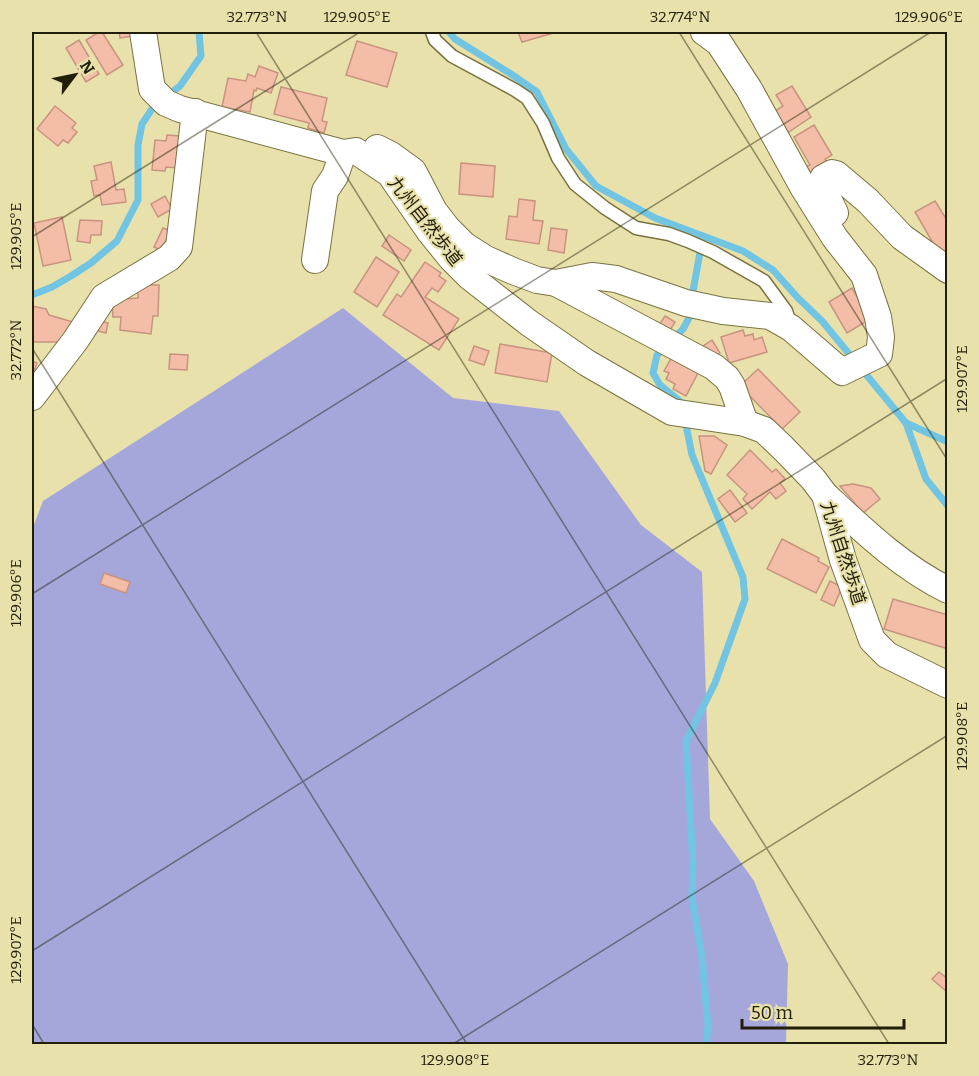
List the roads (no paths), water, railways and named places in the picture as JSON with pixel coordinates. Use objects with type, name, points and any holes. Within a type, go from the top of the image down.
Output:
[{"type":"street","name":"九州自然歩道","points":[[143,32],[152,89],[166,103],[188,111],[350,152],[390,174],[430,232],[470,277],[529,323],[587,363],[687,414],[745,423],[764,430],[813,479],[825,495],[843,560],[872,640],[887,654],[948,685]]},
{"type":"street","points":[[704,32],[719,43],[749,89],[803,187],[835,238],[864,275]]},
{"type":"street","points":[[32,397],[75,341],[104,297],[169,258],[179,247],[188,111]]},
{"type":"street","points":[[315,260],[326,191],[350,152],[369,147],[378,149],[391,155],[413,171],[434,211],[464,245],[486,259],[513,271],[537,280],[556,283],[714,367],[727,378],[732,386],[745,423]]},
{"type":"street","points":[[556,283],[592,276],[616,279],[696,305],[770,316],[791,328],[842,372],[879,354],[881,337],[878,316],[864,275],[821,184],[823,178],[832,173],[868,201],[902,237],[948,270]]},
{"type":"street","points":[[825,495],[909,568],[948,590]]},
{"type":"lane","points":[[432,32],[435,40],[452,56],[527,98],[543,123],[558,158],[575,184],[605,208],[636,228],[669,234],[688,241],[713,252],[764,281],[786,311],[791,328]]},
{"type":"waterway","points":[[32,295],[71,276],[117,241],[138,200],[138,145],[142,124],[154,106],[180,86],[201,56],[199,32]]},
{"type":"waterway","points":[[449,32],[455,39],[537,92],[566,149],[596,186],[655,218],[743,251],[773,270],[822,321],[906,423],[948,442]]},
{"type":"waterway","points":[[673,339],[683,329],[690,316],[703,236]]},
{"type":"waterway","points":[[666,347],[657,355],[653,373],[660,385],[682,403],[682,406]]},
{"type":"waterway","points":[[685,420],[692,455],[743,577],[745,599],[715,683],[686,741],[693,864],[692,898],[702,957],[708,1027],[706,1044]]},
{"type":"waterway","points":[[906,423],[926,479],[948,506]]}]
